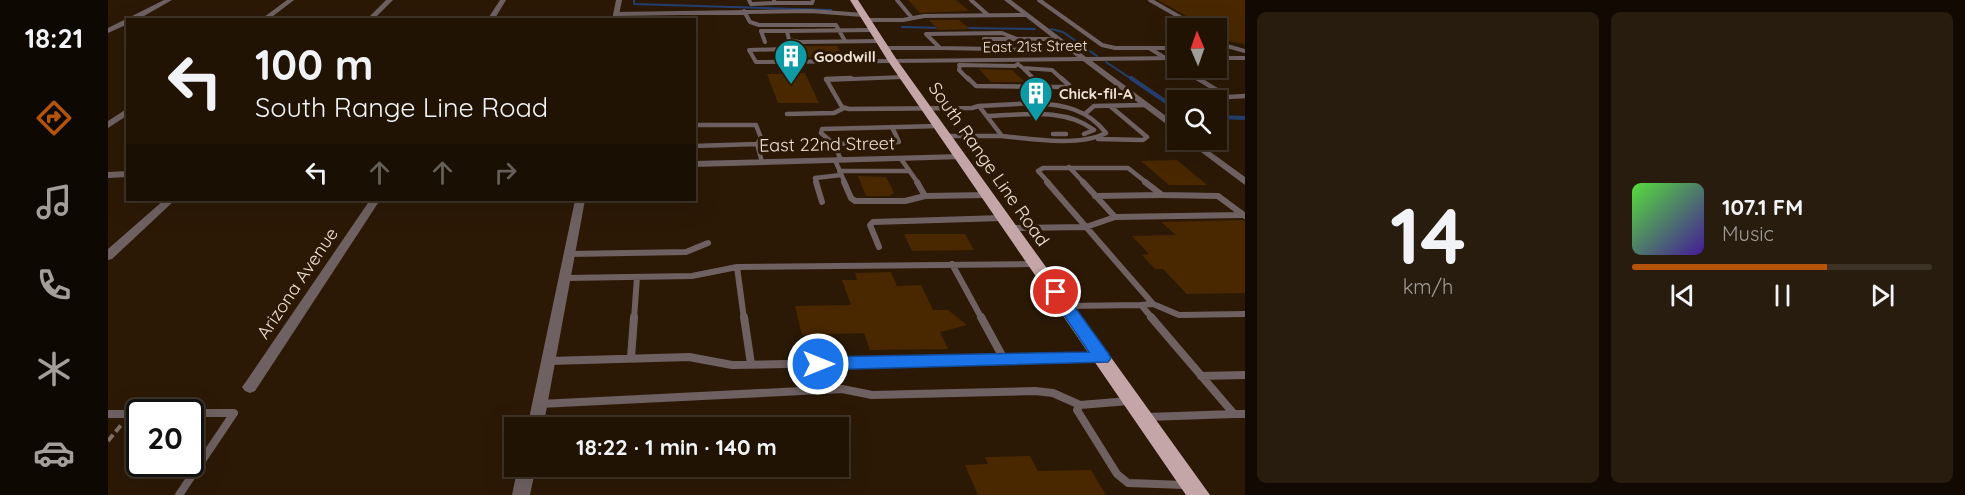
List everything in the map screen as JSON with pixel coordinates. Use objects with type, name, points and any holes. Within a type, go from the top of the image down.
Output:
[{"type":"main road","points":[[846,0],[855,2]]},
{"type":"main road","name":"South Range Line Road","points":[[855,2],[904,77],[1195,490]]},
{"type":"street","points":[[133,18],[169,0]]},
{"type":"street","points":[[266,18],[291,0]]},
{"type":"street","points":[[371,18],[390,0]]},
{"type":"street","points":[[491,18],[503,0]]},
{"type":"street","points":[[616,17],[619,0]]},
{"type":"street","points":[[1007,0],[1167,122]]},
{"type":"street","points":[[108,31],[126,22]]},
{"type":"street","name":"East 21st Street","points":[[877,36],[957,63],[1018,64],[1083,59],[1165,58]]},
{"type":"street","points":[[1227,58],[1245,58]]},
{"type":"street","points":[[108,124],[126,112]]},
{"type":"street","points":[[1203,150],[1245,182]]},
{"type":"street","name":"East 22nd Street","points":[[696,164],[762,162],[839,167],[901,159],[961,157]]},
{"type":"street","points":[[108,175],[126,174]]},
{"type":"street","points":[[108,256],[169,201]]},
{"type":"street","name":"Arizona Avenue","points":[[250,387],[374,201]]},
{"type":"street","points":[[537,417],[580,201]]},
{"type":"street","points":[[521,495],[525,477]]},
{"type":"lane","points":[[897,0],[912,18]]},
{"type":"lane","points":[[971,0],[989,16]]},
{"type":"lane","points":[[1039,0],[1102,45],[1115,48],[1167,48]]},
{"type":"lane","points":[[1150,0],[1182,18]]},
{"type":"lane","points":[[750,2],[813,2]]},
{"type":"lane","points":[[616,17],[745,12],[821,12],[877,36]]},
{"type":"lane","points":[[745,12],[750,22],[759,25],[836,25],[845,41]]},
{"type":"lane","points":[[821,12],[830,24]]},
{"type":"lane","points":[[791,61],[785,49],[749,50],[756,62],[791,61],[877,36],[912,18],[1027,15]]},
{"type":"lane","points":[[765,42],[761,31],[839,31],[940,48],[1031,50],[1018,39],[1002,33],[926,34],[940,48]]},
{"type":"lane","points":[[787,31],[789,40],[799,42],[845,41],[877,36]]},
{"type":"lane","points":[[994,49],[984,39],[1058,39]]},
{"type":"lane","points":[[1227,47],[1245,51]]},
{"type":"lane","points":[[1149,48],[1165,58]]},
{"type":"lane","points":[[957,63],[959,70],[976,86],[1066,87],[1069,85],[1052,70],[1018,64]]},
{"type":"lane","points":[[1018,64],[1043,87]]},
{"type":"lane","points":[[844,108],[826,79],[904,77]]},
{"type":"lane","points":[[1197,78],[1228,97],[1245,96]]},
{"type":"lane","points":[[1086,113],[1094,106],[1144,105]]},
{"type":"lane","points":[[979,106],[1002,136]]},
{"type":"lane","points":[[787,114],[834,113],[844,108],[1068,106],[1086,113],[1105,130],[1104,136],[1098,139]]},
{"type":"lane","points":[[988,195],[926,196],[905,201],[855,201],[839,167],[834,144],[821,133],[822,129],[892,127],[1017,137],[1143,140],[1147,137],[1110,106]]},
{"type":"lane","points":[[987,116],[1063,116],[1082,121],[1094,130],[1084,134]]},
{"type":"lane","points":[[696,125],[756,125],[760,138],[757,144],[762,162]]},
{"type":"lane","points":[[834,144],[899,142],[892,127]]},
{"type":"lane","points":[[1017,137],[1066,134]]},
{"type":"lane","points":[[696,146],[757,144]]},
{"type":"lane","points":[[901,159],[912,172],[926,196]]},
{"type":"lane","points":[[822,202],[815,178],[839,167],[909,171]]},
{"type":"lane","points":[[1068,167],[1115,217]]},
{"type":"lane","points":[[1154,304],[1038,171],[1043,168],[1068,167],[1128,168],[1162,195]]},
{"type":"lane","points":[[1095,196],[1218,196],[1244,215]]},
{"type":"lane","points":[[879,247],[870,225],[873,222],[1007,223],[1086,227],[1115,217],[1244,215]]},
{"type":"lane","points":[[570,254],[686,252],[708,243]]},
{"type":"lane","points":[[952,264],[1005,361]]},
{"type":"lane","points":[[565,278],[692,276],[737,267],[1036,264]]},
{"type":"lane","points":[[737,267],[751,364]]},
{"type":"lane","points":[[631,358],[637,277]]},
{"type":"lane","points":[[1141,304],[1234,414]]},
{"type":"lane","points":[[1065,306],[1154,304],[1179,315],[1245,314]]},
{"type":"lane","points":[[548,361],[689,357],[732,365],[1102,358]]},
{"type":"lane","points":[[1201,376],[1245,375]]},
{"type":"lane","points":[[539,404],[842,389],[872,395],[1035,391],[1053,393],[1080,405],[1132,401]]},
{"type":"lane","points":[[1080,405],[1077,410],[1117,474],[1128,483],[1195,490]]},
{"type":"lane","points":[[204,413],[234,413],[204,459]]},
{"type":"lane","points":[[108,414],[126,414]]},
{"type":"lane","points":[[1144,417],[1245,414]]},
{"type":"lane","points":[[180,495],[192,477]]},
{"type":"path","points":[[108,441],[126,423]]},
{"type":"building","points":[[908,0],[956,0],[969,11],[920,13]]},
{"type":"building","points":[[1158,0],[1245,0],[1245,44],[1227,41],[1227,18],[1186,16]]},
{"type":"building","points":[[929,20],[959,20],[970,29],[938,30]]},
{"type":"building","points":[[803,46],[837,46],[843,56],[808,57]]},
{"type":"building","points":[[979,69],[1012,70],[1025,82],[991,82]]},
{"type":"building","name":"Goodwill","points":[[805,73],[819,103],[778,103],[767,74]]},
{"type":"building","points":[[1177,160],[1207,185],[1169,185],[1141,161]]},
{"type":"building","points":[[858,176],[886,177],[894,193],[890,196],[866,196]]},
{"type":"building","points":[[1245,221],[1245,293],[1187,294],[1163,269],[1155,269],[1142,255],[1149,254],[1132,236],[1176,235],[1161,222]]},
{"type":"building","points":[[904,234],[965,234],[974,250],[912,251]]},
{"type":"building","points":[[891,272],[897,286],[921,285],[933,310],[948,310],[967,325],[940,332],[948,349],[870,350],[864,333],[802,335],[795,306],[851,305],[842,280],[857,280],[855,273]]},
{"type":"building","points":[[1030,456],[1038,471],[1091,470],[1106,495],[978,495],[965,465],[988,464],[985,457]]},
{"type":"waterway","points":[[634,0],[634,4],[831,10]]},
{"type":"waterway","points":[[902,27],[942,28]]},
{"type":"waterway","points":[[966,28],[1035,29]]},
{"type":"waterway","points":[[1051,29],[1063,32],[1097,56]]},
{"type":"waterway","points":[[1106,62],[1133,80]]},
{"type":"waterway","points":[[1131,78],[1167,103]]},
{"type":"waterway","points":[[1227,117],[1245,118]]},
{"type":"place","name":"Goodwill","points":[[791,85]]},
{"type":"place","name":"Chick-fil-A","points":[[1036,122]]},
{"type":"route","points":[[818,364],[1102,358],[1056,292]]}]
